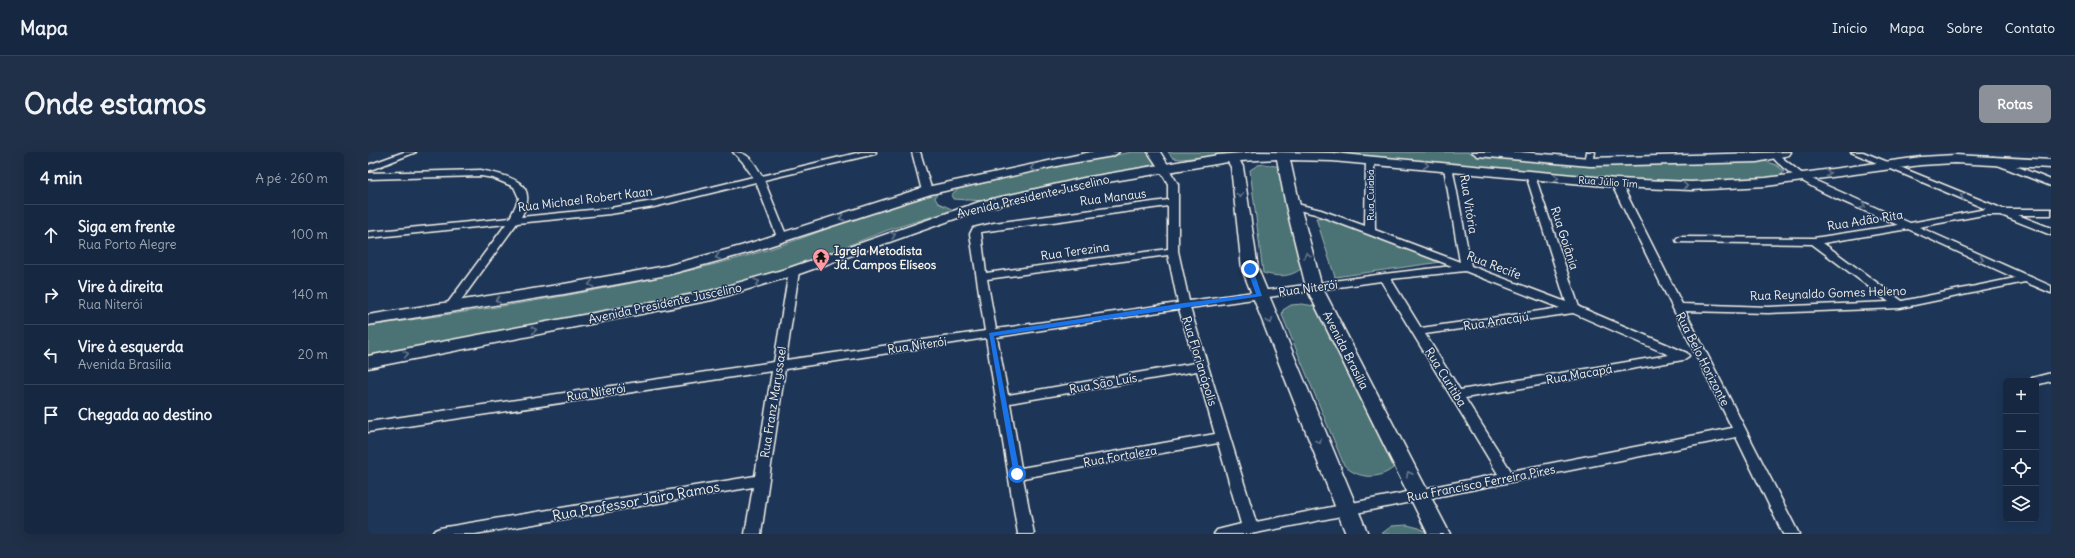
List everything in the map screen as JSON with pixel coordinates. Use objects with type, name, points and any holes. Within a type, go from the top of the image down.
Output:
[{"type":"main road","points":[[368,320],[450,308],[667,270],[716,258],[927,192],[986,180],[1066,160],[1113,152]]},
{"type":"main road","points":[[1482,152],[1590,157],[1700,156],[1757,158],[1780,154]]},
{"type":"main road","name":"Rua Júlio Tim","points":[[1164,168],[1232,157],[1283,155],[1370,160],[1616,183],[1691,186],[1728,185],[1802,178],[1886,164],[1955,159],[2051,164]]},
{"type":"main road","name":"Avenida Brasília","points":[[1283,155],[1314,287],[1439,534]]},
{"type":"main road","points":[[1232,157],[1236,167],[1250,269],[1259,295],[1356,534]]},
{"type":"main road","name":"Avenida Presidente Juscelino","points":[[368,362],[680,302],[794,271],[979,206],[1084,182],[1164,168]]},
{"type":"main road","points":[[979,206],[951,206],[944,203],[943,196],[949,192],[986,180]]},
{"type":"street","points":[[368,168],[412,152]]},
{"type":"street","points":[[737,152],[752,168],[759,179],[782,237]]},
{"type":"street","name":"Rua Michael Robert Kaan","points":[[368,235],[610,211],[654,204],[872,152]]},
{"type":"street","points":[[916,152],[927,192]]},
{"type":"street","points":[[1154,152],[1164,168]]},
{"type":"street","points":[[1855,152],[2051,232]]},
{"type":"street","points":[[1780,154],[1783,164],[1802,178],[2051,290]]},
{"type":"street","name":"Rua Cuiabá","points":[[1370,160],[1370,230]]},
{"type":"street","points":[[1992,160],[2051,183]]},
{"type":"street","name":"Rua Florianópolis","points":[[1164,168],[1173,184],[1173,251],[1184,305],[1250,528]]},
{"type":"street","name":"Rua Vitória","points":[[1450,168],[1466,268]]},
{"type":"street","points":[[368,176],[481,173],[496,176],[517,185],[522,191],[524,198],[521,208],[514,220],[450,308]]},
{"type":"street","name":"Rua Goiânia","points":[[1531,175],[1574,309]]},
{"type":"street","name":"Rua Belo Horizonte","points":[[1616,183],[1700,355],[1741,431],[1791,534]]},
{"type":"street","name":"Rua Manaus","points":[[981,277],[975,234],[977,230],[984,227],[1174,202]]},
{"type":"street","name":"Rua Recife","points":[[1294,206],[1318,212],[1370,230],[1574,309],[1683,356]]},
{"type":"street","name":"Rua Adão Rita","points":[[1681,240],[1814,241],[1909,226],[1983,212],[2051,212]]},
{"type":"street","points":[[1814,241],[1900,305]]},
{"type":"street","name":"Rua Terezina","points":[[981,277],[1173,251]]},
{"type":"street","name":"Rua Niterói","points":[[368,427],[1184,305],[1384,277],[1466,268]]},
{"type":"street","name":"Rua Franz Maryssael","points":[[753,534],[794,271]]},
{"type":"street","points":[[981,277],[1017,474],[1026,534]]},
{"type":"street","name":"Rua Curitiba","points":[[1384,277],[1507,477]]},
{"type":"street","name":"Rua Reynaldo Gomes Heleno","points":[[1677,307],[1768,310],[1900,305],[2025,279]]},
{"type":"street","name":"Rua Aracajú","points":[[1417,332],[1574,309]]},
{"type":"street","name":"Rua Macapá","points":[[1457,395],[1683,356],[1700,355]]},
{"type":"street","name":"Rua São Luís","points":[[1003,400],[1203,366]]},
{"type":"street","points":[[2039,380],[2051,377]]},
{"type":"street","name":"Rua Francisco Ferreira Pires","points":[[1222,534],[1741,431]]},
{"type":"street","name":"Rua Fortaleza","points":[[1017,474],[1223,437]]},
{"type":"street","name":"Rua Professor Jairo Ramos","points":[[440,534],[761,480]]},
{"type":"green space","points":[[1132,152],[1152,152],[1158,161],[1152,165],[985,201],[953,199],[951,195],[958,189],[1057,166]]},
{"type":"green space","points":[[1168,152],[1257,152],[1181,159],[1173,158]]},
{"type":"green space","points":[[1304,152],[1469,152],[1508,157],[1593,163],[1710,163],[1762,160],[1776,165],[1784,171],[1781,176],[1752,180],[1722,182],[1664,182],[1575,176],[1335,153]]},
{"type":"green space","points":[[1264,164],[1281,167],[1303,267],[1289,275],[1279,276],[1263,273],[1250,170],[1258,165]]},
{"type":"green space","points":[[938,192],[935,198],[938,203],[954,210],[888,230],[798,265],[689,297],[368,357],[368,326],[604,289],[697,269],[768,250],[889,206]]},
{"type":"green space","points":[[1332,217],[1441,262],[1335,277],[1316,218]]},
{"type":"green space","points":[[1302,304],[1321,307],[1394,459],[1393,468],[1381,475],[1362,475],[1349,470],[1344,465],[1282,315],[1283,310],[1291,305]]},
{"type":"green space","points":[[1407,525],[1419,528],[1430,534],[1381,534],[1392,526]]},
{"type":"place","name":"Igreja Metodista Jd. Campos Elíseos","points":[[821,272]]},
{"type":"route","points":[[1017,474],[991,335],[1259,295],[1250,269]]}]
